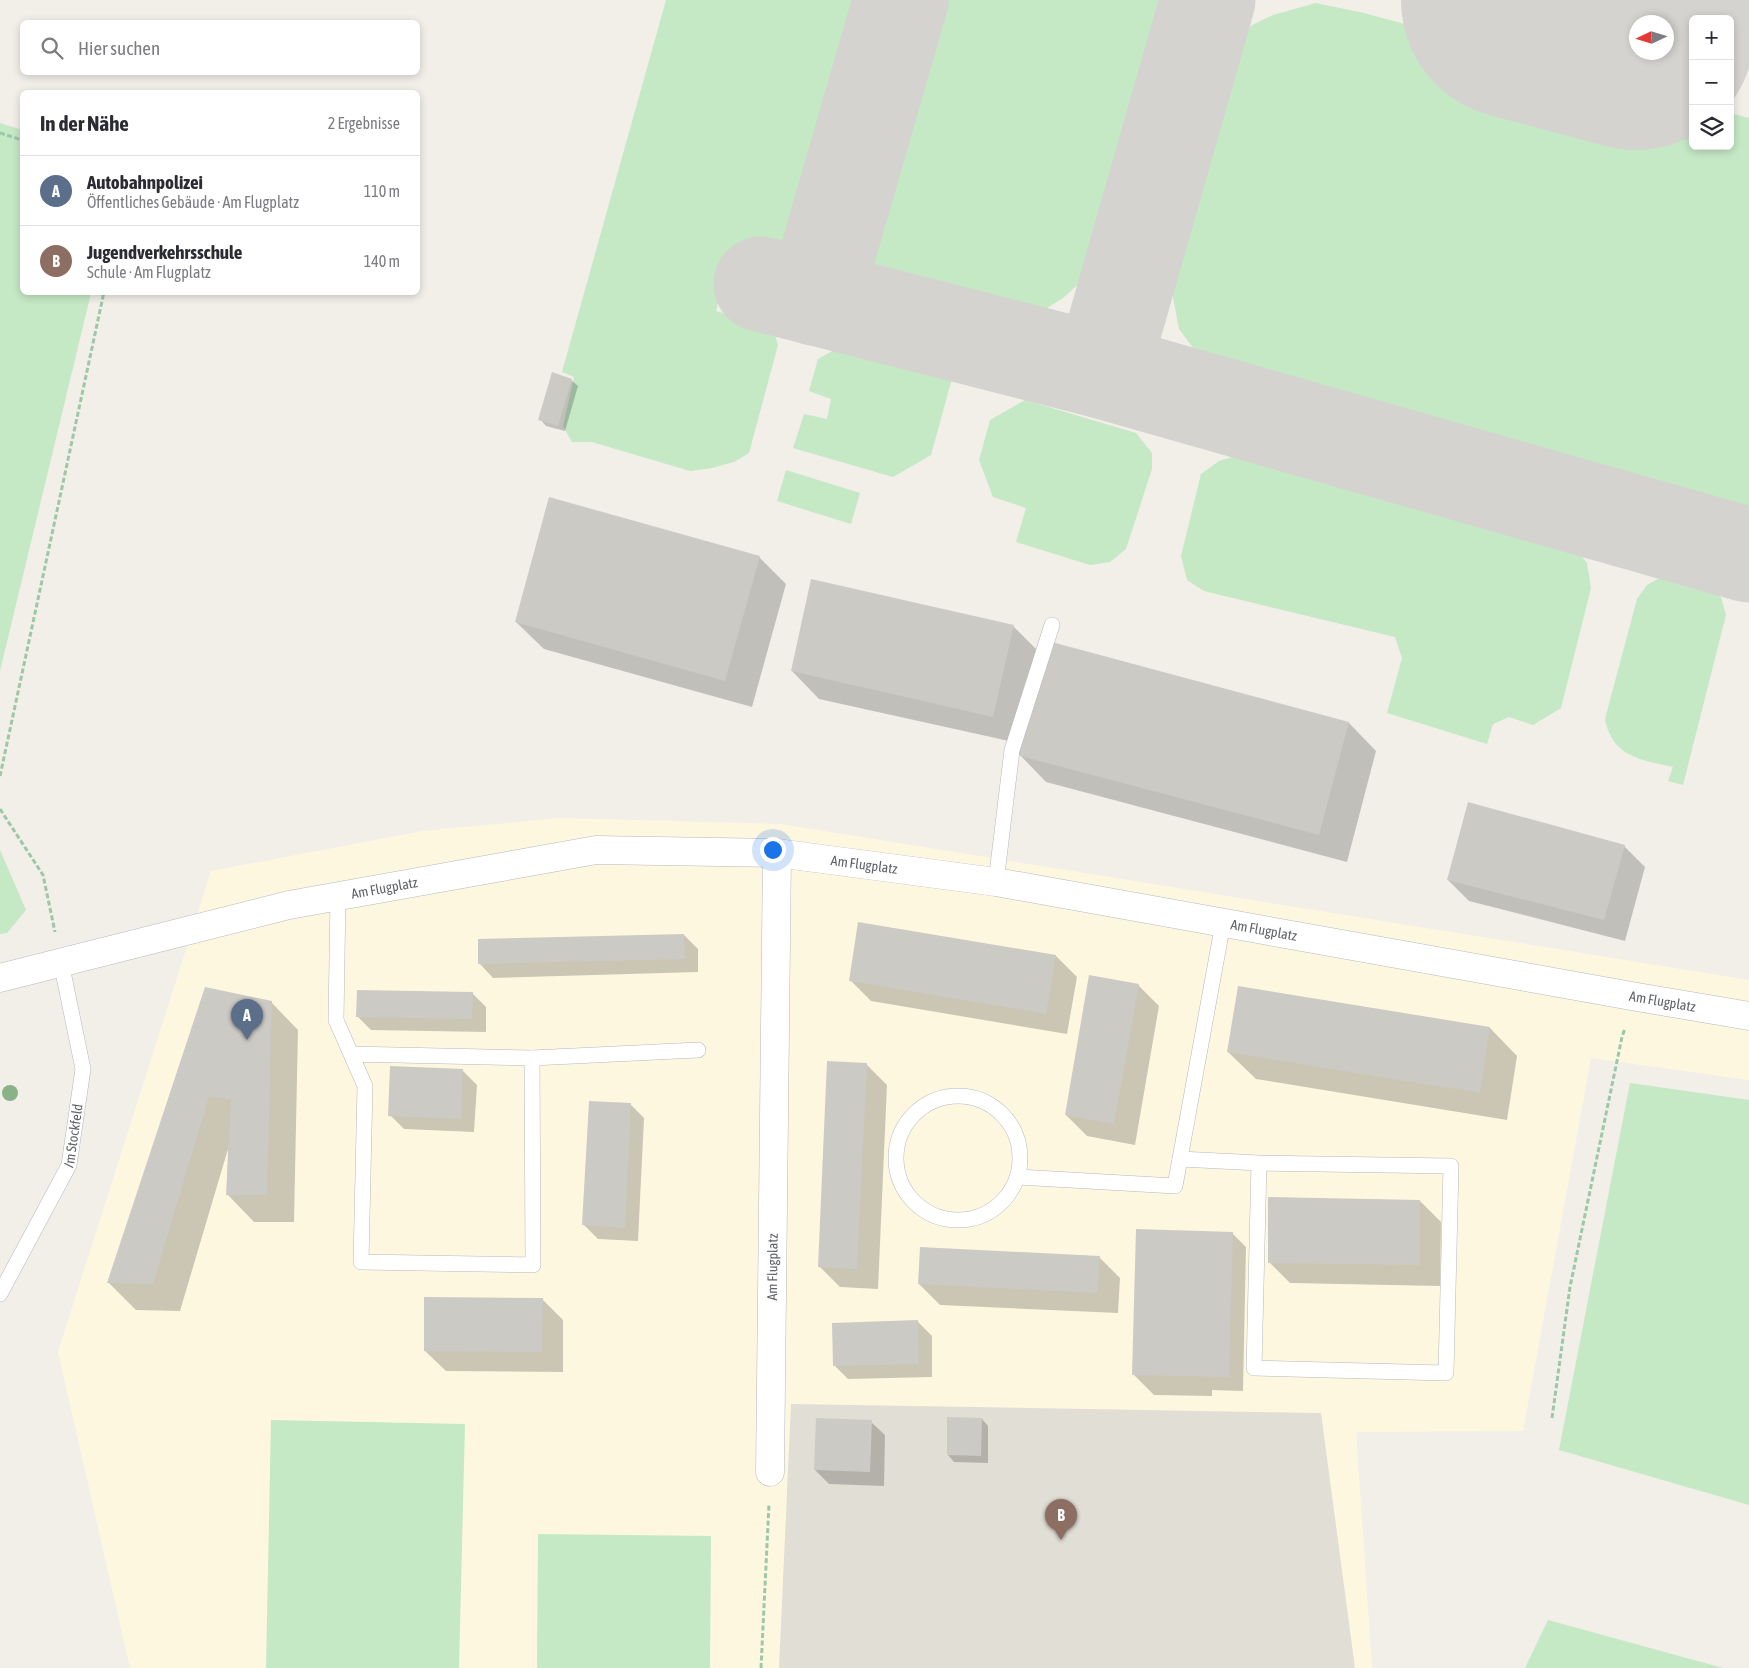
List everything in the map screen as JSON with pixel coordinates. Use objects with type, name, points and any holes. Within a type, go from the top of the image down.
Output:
[{"type":"street","name":"Am Flugplatz","points":[[0,978],[289,905],[596,850],[777,853],[996,882],[1749,1016]]},
{"type":"street","name":"Am Flugplatz","points":[[770,1472],[777,853]]},
{"type":"lane","points":[[996,882],[1012,750],[1052,625]]},
{"type":"lane","points":[[338,896],[336,1020],[365,1086],[361,1262],[533,1265],[532,1058]]},
{"type":"lane","points":[[1018,1177],[1175,1186],[1223,923]]},
{"type":"lane","name":"Im Stockfeld","points":[[0,1294],[69,1165],[83,1069],[61,962]]},
{"type":"lane","points":[[351,1054],[532,1058],[698,1050]]},
{"type":"lane","points":[[956,1095],[975,1098],[993,1106],[1008,1120],[1017,1138],[1020,1157],[1018,1177],[1008,1196],[993,1210],[974,1219],[952,1221],[932,1215],[915,1204],[902,1187],[896,1167],[896,1146],[904,1126],[918,1110],[936,1099],[956,1095]]},
{"type":"lane","points":[[1180,1159],[1259,1163],[1451,1166],[1446,1373],[1254,1368],[1259,1163]]},
{"type":"path","points":[[0,133],[20,139]]},
{"type":"path","points":[[0,776],[103,295]]},
{"type":"path","points":[[0,809],[43,875],[61,962]]},
{"type":"path","points":[[1552,1418],[1570,1287],[1622,1037],[1637,997]]},
{"type":"path","points":[[762,1668],[770,1472]]},
{"type":"shaded area","points":[[559,818],[780,824],[1749,980],[1749,1080],[1591,1058],[1523,1431],[1356,1432],[1372,1668],[130,1668],[58,1352],[211,871],[423,831]]},
{"type":"shaded area","points":[[791,1404],[1321,1413],[1355,1668],[779,1668]]},
{"type":"green space","points":[[666,0],[890,0],[809,287],[728,265],[716,311],[772,326],[778,345],[749,453],[734,462],[690,471],[592,442],[572,442],[563,426],[574,377],[562,372]]},
{"type":"green space","points":[[912,0],[1183,0],[1181,27],[1123,216],[1103,262],[1063,298],[1016,327],[958,326],[826,293]]},
{"type":"green space","points":[[1316,3],[1364,13],[1689,101],[1689,150],[1734,150],[1734,114],[1749,118],[1749,538],[1228,394],[1179,329],[1164,249],[1201,94],[1229,49],[1252,25],[1273,15]]},
{"type":"green space","points":[[0,123],[20,129],[20,295],[91,295],[0,671]]},
{"type":"green space","points":[[845,344],[953,375],[931,455],[893,477],[793,448],[804,414],[827,419],[831,399],[809,391],[818,359]]},
{"type":"green space","points":[[1025,400],[1136,433],[1152,453],[1152,469],[1126,549],[1110,562],[1090,565],[1016,542],[1026,508],[993,497],[979,460],[990,420]]},
{"type":"green space","points":[[1243,454],[1570,542],[1587,563],[1591,588],[1561,708],[1533,725],[1509,717],[1493,724],[1487,744],[1387,713],[1402,658],[1395,637],[1204,591],[1187,580],[1181,556],[1201,474],[1219,461]]},
{"type":"green space","points":[[786,470],[860,493],[851,524],[777,501]]},
{"type":"green space","points":[[1663,576],[1707,588],[1721,597],[1726,615],[1683,785],[1668,781],[1673,767],[1649,762],[1621,749],[1614,741],[1605,719],[1637,599],[1647,585]]},
{"type":"green space","points":[[0,850],[26,910],[7,933],[0,934]]},
{"type":"green space","points":[[1630,1083],[1749,1100],[1749,1505],[1559,1450]]},
{"type":"green space","points":[[271,1420],[465,1424],[459,1668],[266,1668]]},
{"type":"green space","points":[[538,1534],[711,1536],[710,1668],[537,1668]]},
{"type":"green space","points":[[1548,1620],[1723,1668],[1525,1668]]},
{"type":"building","points":[[552,372],[572,379],[558,426],[538,420]]},
{"type":"building","points":[[549,497],[760,556],[725,681],[515,622]]},
{"type":"building","points":[[811,579],[1014,625],[993,717],[791,671]]},
{"type":"building","points":[[1048,641],[1349,722],[1319,835],[1017,755]]},
{"type":"building","points":[[1468,802],[1625,845],[1604,920],[1447,880]]},
{"type":"building","points":[[858,922],[1056,955],[1046,1014],[849,981]]},
{"type":"building","points":[[684,934],[685,959],[478,964],[478,939]]},
{"type":"building","points":[[1089,975],[1139,984],[1114,1124],[1065,1115]]},
{"type":"building","points":[[1238,986],[1490,1027],[1480,1093],[1227,1052]]},
{"type":"building","points":[[205,987],[272,1001],[267,1195],[226,1195],[231,1100],[209,1096],[153,1284],[107,1283]]},
{"type":"building","points":[[357,990],[473,992],[472,1019],[356,1017]]},
{"type":"building","points":[[827,1061],[867,1063],[857,1269],[818,1267]]},
{"type":"building","points":[[390,1066],[463,1069],[461,1119],[388,1116]]},
{"type":"building","points":[[589,1101],[631,1103],[625,1228],[582,1225]]},
{"type":"building","points":[[1268,1197],[1420,1200],[1420,1265],[1268,1263]]},
{"type":"building","points":[[1136,1229],[1233,1232],[1229,1377],[1132,1375]]},
{"type":"building","points":[[920,1247],[1100,1256],[1097,1293],[918,1284]]},
{"type":"building","points":[[424,1297],[543,1298],[542,1352],[424,1351]]},
{"type":"building","points":[[918,1320],[919,1364],[833,1366],[832,1323]]},
{"type":"building","points":[[947,1417],[982,1418],[981,1456],[947,1455]]},
{"type":"building","points":[[816,1418],[872,1420],[870,1472],[814,1470]]},
{"type":"taxiway","points":[[815,298],[901,0]]},
{"type":"taxiway","points":[[1102,371],[1208,0]]},
{"type":"taxiway","points":[[761,284],[1102,371],[1749,555]]},
{"type":"runway","points":[[1520,0],[1629,29]]},
{"type":"place","name":"Autobahnpolizei","points":[[247,1040]]},
{"type":"place","name":"Jugendverkehrsschule","points":[[1061,1540]]}]
